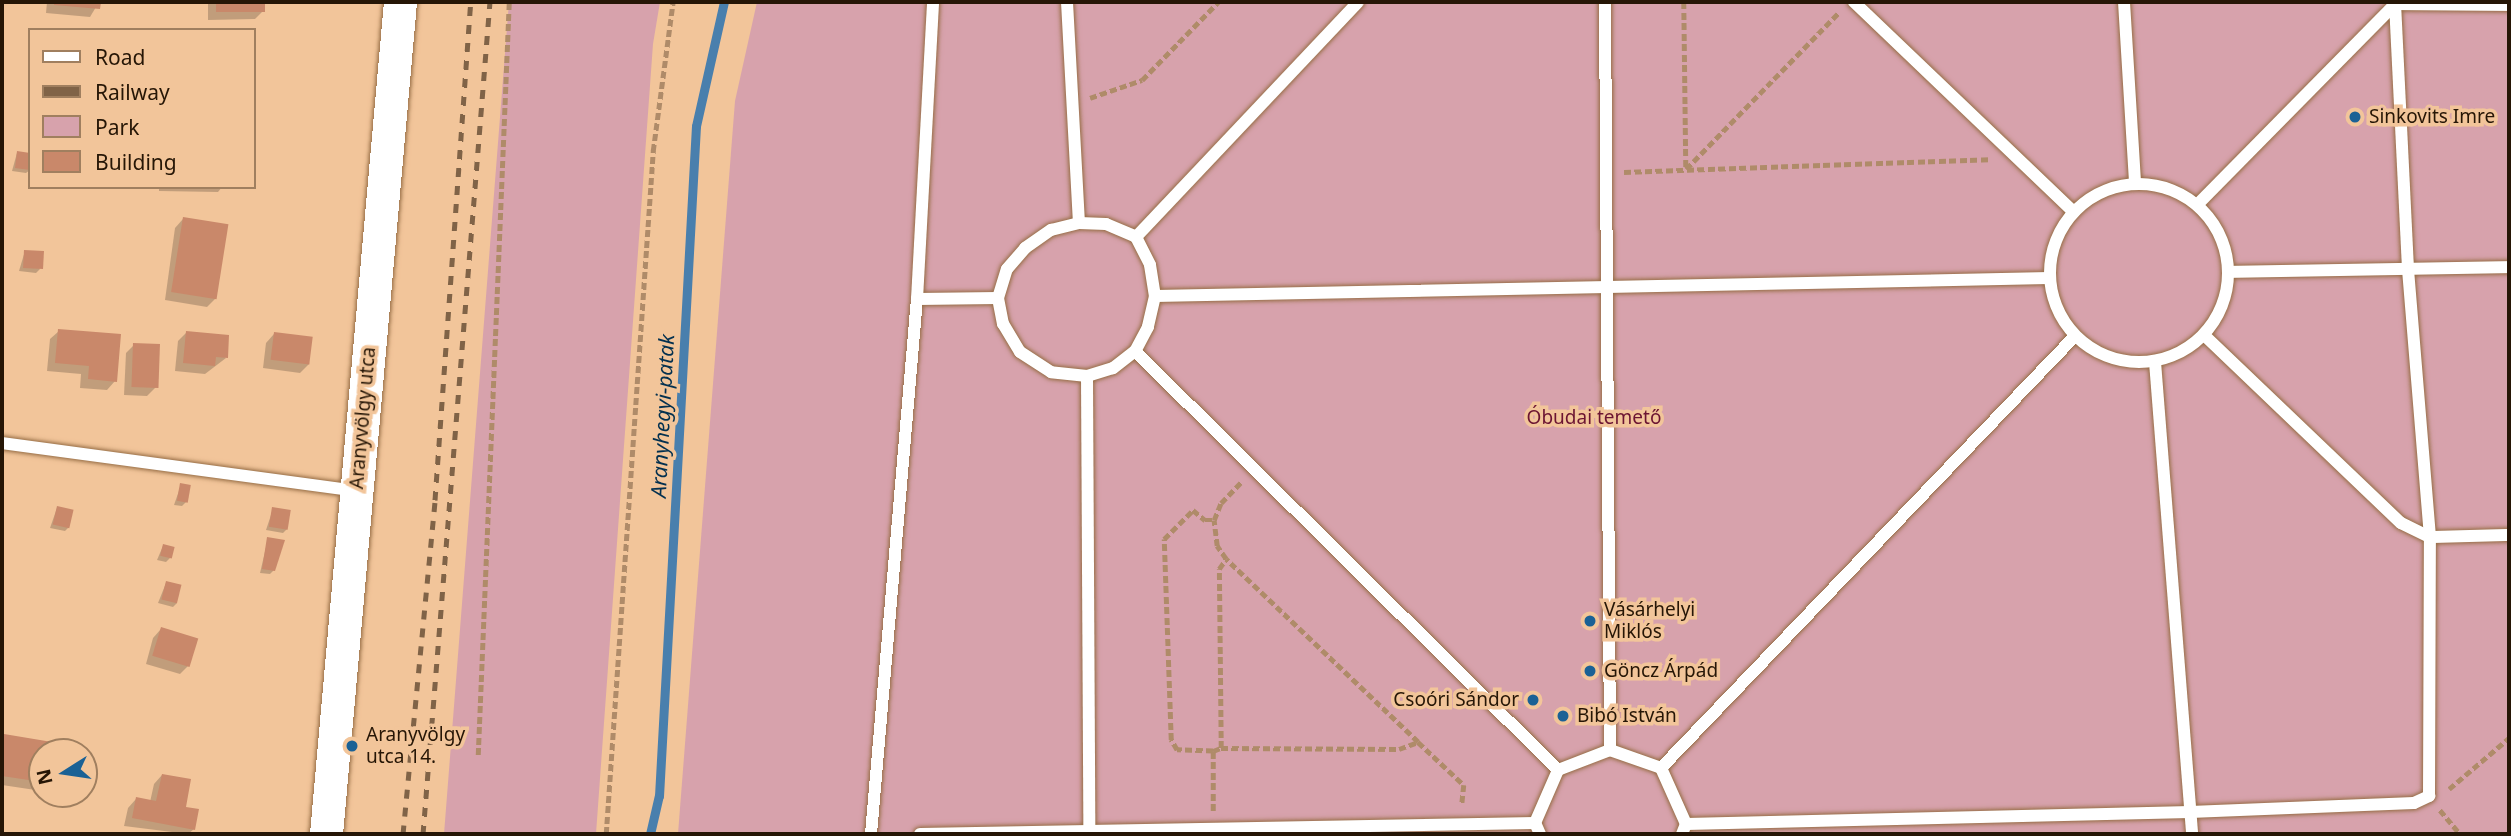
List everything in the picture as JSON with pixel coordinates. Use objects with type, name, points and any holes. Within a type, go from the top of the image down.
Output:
[{"type":"street","name":"Aranyvölgy utca","points":[[326,834],[400,2]]},
{"type":"lane","points":[[871,834],[917,299],[933,2]]},
{"type":"lane","points":[[1067,2],[1079,223]]},
{"type":"lane","points":[[1136,237],[1358,2]]},
{"type":"lane","points":[[1605,2],[1603,172],[1610,750]]},
{"type":"lane","points":[[1852,2],[2073,211]]},
{"type":"lane","points":[[2124,2],[2135,183]]},
{"type":"lane","points":[[2198,204],[2396,3],[2509,5]]},
{"type":"lane","points":[[1558,770],[1610,750],[1661,768],[1684,829],[2414,803],[2429,796],[2430,537],[2408,269],[2396,3]]},
{"type":"lane","points":[[2135,183],[2169,188],[2198,204],[2222,239],[2229,272],[2222,310],[2204,335],[2184,351],[2155,362],[2110,359],[2075,336],[2057,310],[2049,278],[2055,240],[2073,211],[2100,191],[2135,183]]},
{"type":"lane","points":[[1079,223],[1107,224],[1136,237],[1150,265],[1155,296],[1148,327],[1135,351],[1113,368],[1087,376],[1051,372],[1020,352],[1003,324],[998,298],[1007,269],[1025,248],[1051,230],[1079,223]]},
{"type":"lane","points":[[2229,272],[2509,267]]},
{"type":"lane","points":[[1155,296],[2049,278]]},
{"type":"lane","points":[[917,299],[998,298]]},
{"type":"lane","points":[[2204,335],[2402,523],[2430,537],[2509,535]]},
{"type":"lane","points":[[1661,768],[2075,336]]},
{"type":"lane","points":[[1135,351],[1558,770]]},
{"type":"lane","points":[[2155,362],[2192,834]]},
{"type":"lane","points":[[1087,376],[1089,833]]},
{"type":"lane","points":[[2,443],[356,491]]},
{"type":"lane","points":[[920,834],[1213,829],[1538,829],[1558,770]]},
{"type":"path","points":[[478,755],[509,2]]},
{"type":"path","points":[[606,834],[632,506],[653,151],[673,2]]},
{"type":"path","points":[[1071,105],[1142,80],[1218,2]]},
{"type":"path","points":[[1684,2],[1686,169]]},
{"type":"path","points":[[1686,169],[1852,2]]},
{"type":"path","points":[[1603,172],[2018,158]]},
{"type":"path","points":[[1254,469],[1221,503],[1214,520],[1217,547],[1226,559],[1464,785]]},
{"type":"path","points":[[1214,520],[1205,520],[1193,510],[1164,539],[1171,740],[1177,750],[1399,749],[1418,742]]},
{"type":"path","points":[[1221,748],[1219,569],[1226,559]]},
{"type":"path","points":[[2460,834],[2429,796],[2444,793],[2509,738]]},
{"type":"path","points":[[1213,751],[1213,829]]},
{"type":"green space","points":[[509,2],[660,2],[653,44],[596,834],[444,834]]},
{"type":"green space","name":"Óbudai temető","points":[[757,2],[2509,2],[2509,834],[678,834],[735,101]]},
{"type":"building","points":[[54,2],[101,2],[100,9],[54,5]]},
{"type":"building","points":[[216,2],[265,2],[265,12],[216,12]]},
{"type":"building","points":[[17,151],[28,153],[28,170],[15,168]]},
{"type":"building","points":[[183,217],[228,224],[217,299],[171,292]]},
{"type":"building","points":[[24,250],[44,251],[43,269],[23,268]]},
{"type":"building","points":[[58,329],[121,334],[117,382],[88,379],[89,366],[55,363]]},
{"type":"building","points":[[186,331],[229,335],[228,358],[216,357],[215,366],[183,363]]},
{"type":"building","points":[[274,332],[313,337],[309,365],[271,360]]},
{"type":"building","points":[[133,343],[160,344],[158,388],[131,387]]},
{"type":"building","points":[[180,483],[191,485],[188,503],[177,501]]},
{"type":"building","points":[[57,506],[74,510],[69,528],[53,525]]},
{"type":"building","points":[[272,507],[291,510],[288,530],[269,527]]},
{"type":"building","points":[[267,537],[285,540],[275,571],[262,569]]},
{"type":"building","points":[[163,544],[175,547],[172,559],[160,556]]},
{"type":"building","points":[[166,581],[182,585],[177,603],[161,599]]},
{"type":"building","points":[[161,627],[198,638],[190,667],[152,656]]},
{"type":"building","points":[[4,734],[28,738],[28,780],[2,776]]},
{"type":"building","points":[[162,774],[191,779],[186,807],[199,809],[195,830],[132,818],[136,797],[156,801]]},
{"type":"waterway","name":"Aranyhegyi-patak","points":[[650,834],[659,796],[696,126],[724,2]]},
{"type":"railway","points":[[403,834],[435,500],[471,2]]},
{"type":"railway","points":[[423,834],[490,2]]},
{"type":"place","name":"Sinkovits Imre","points":[[2355,117]]},
{"type":"place","name":"Vásárhelyi Miklós","points":[[1590,621]]},
{"type":"place","name":"Göncz Árpád","points":[[1590,671]]},
{"type":"place","name":"Csoóri Sándor","points":[[1533,700]]},
{"type":"place","name":"Bibó István","points":[[1563,716]]},
{"type":"place","name":"Aranyvölgy utca 14.","points":[[352,746]]}]
